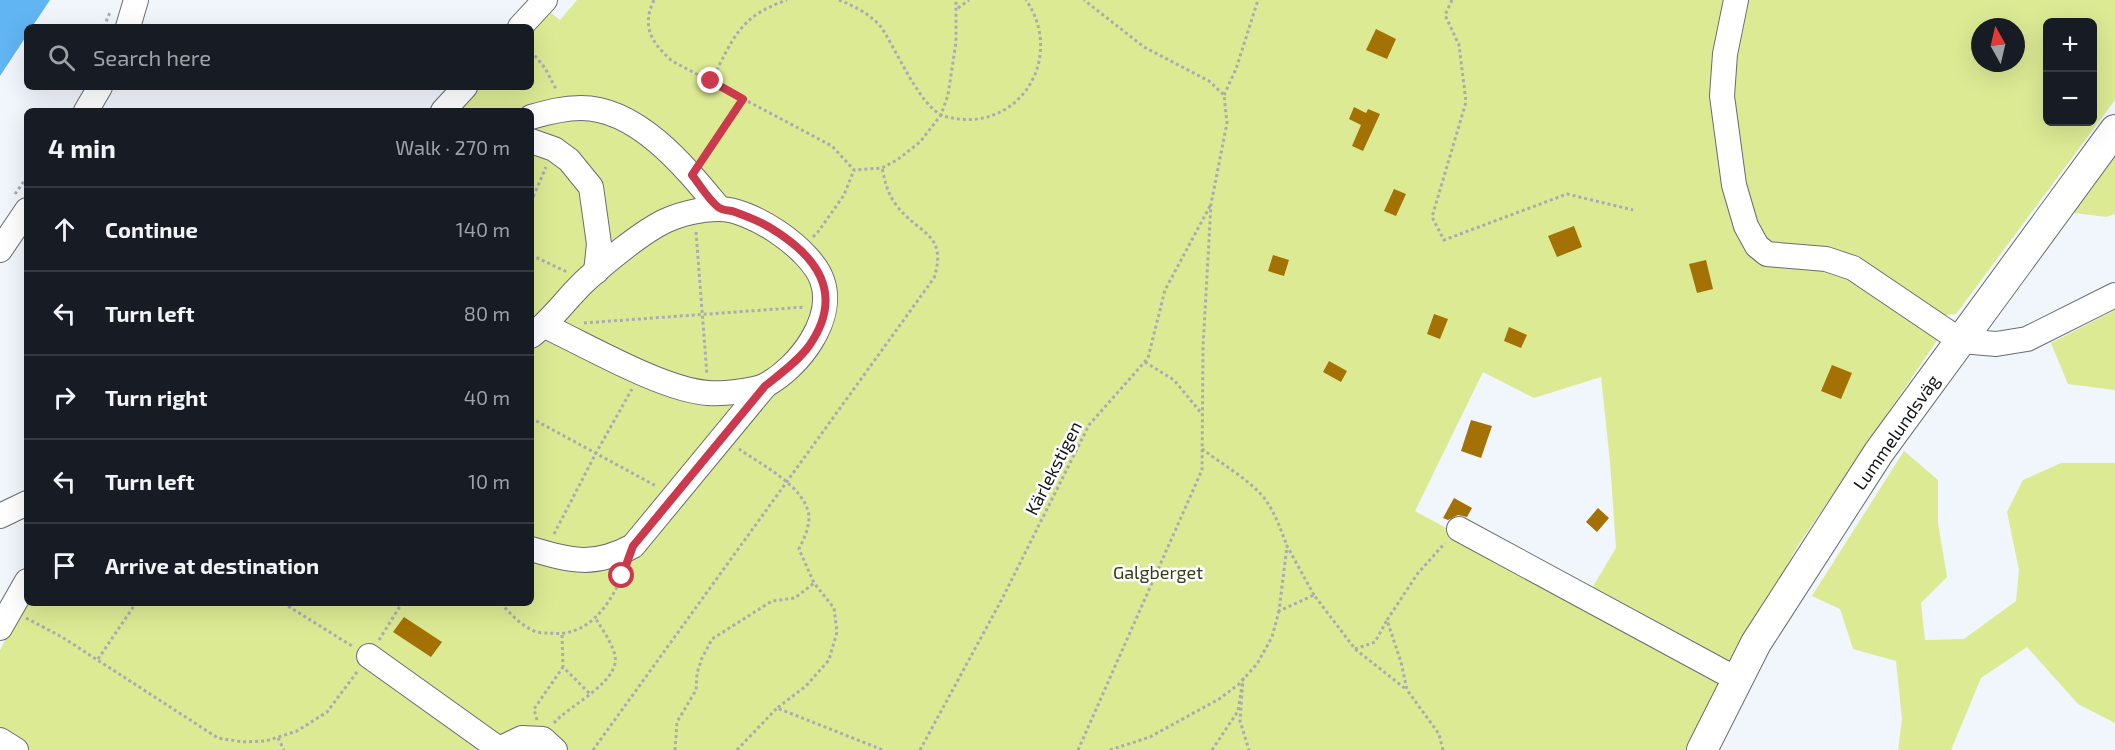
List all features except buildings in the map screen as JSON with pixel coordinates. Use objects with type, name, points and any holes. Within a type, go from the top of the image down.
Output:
[{"type":"main road","name":"Lummelundsväg","points":[[1702,750],[1756,643],[1879,452],[2115,130]]},
{"type":"street","points":[[129,24],[136,0]]},
{"type":"street","points":[[523,24],[545,0]]},
{"type":"street","points":[[1736,0],[1725,54],[1722,96],[1734,185],[1746,226],[1757,246],[1767,254],[1826,260],[1853,268],[1961,341],[1996,344],[2027,339],[2115,295]]},
{"type":"street","points":[[88,108],[97,90]]},
{"type":"street","points":[[446,108],[462,90]]},
{"type":"street","points":[[534,116],[557,110],[583,108],[608,113],[636,126],[660,144],[692,175],[719,208]]},
{"type":"street","points":[[534,142],[554,149],[569,160],[591,187],[599,244],[591,276]]},
{"type":"street","points":[[535,548],[573,560],[596,560],[614,556],[633,546],[765,386],[790,366],[809,346],[821,323],[825,306],[823,282],[815,265],[800,248],[767,225],[719,208],[694,212],[665,221],[635,241],[591,276],[538,331],[681,387],[708,393],[765,386]]},
{"type":"street","points":[[0,250],[24,214]]},
{"type":"street","points":[[0,516],[24,504]]},
{"type":"street","points":[[1459,528],[1738,680]]},
{"type":"street","points":[[5,619],[24,586]]},
{"type":"street","points":[[369,656],[499,749],[522,738],[549,745]]},
{"type":"street","points":[[0,740],[16,750]]},
{"type":"path","points":[[654,0],[649,11],[651,36],[656,46],[672,61],[832,146],[854,170]]},
{"type":"path","points":[[711,81],[746,21],[768,7],[787,0]]},
{"type":"path","points":[[839,0],[856,6],[879,25],[908,76],[941,115],[965,120],[993,116],[1014,104],[1025,91],[1040,65],[1040,44],[1026,0]]},
{"type":"path","points":[[854,170],[882,168],[897,160],[920,142],[941,115],[948,95],[956,42],[958,8],[956,0]]},
{"type":"path","points":[[958,8],[969,0]]},
{"type":"path","points":[[1084,0],[1144,47],[1209,81],[1224,95]]},
{"type":"path","points":[[1078,750],[1202,470],[1203,347],[1211,204],[1227,123],[1224,95],[1236,69],[1258,0]]},
{"type":"path","points":[[1452,0],[1444,15],[1459,45],[1466,102],[1432,217],[1444,240],[1567,194],[1632,210]]},
{"type":"path","points":[[534,55],[545,68],[559,95],[557,110]]},
{"type":"path","points":[[692,175],[743,99]]},
{"type":"path","points":[[534,195],[554,149]]},
{"type":"path","points":[[593,750],[934,278],[939,264],[938,250],[929,235],[899,208],[888,192],[882,168]]},
{"type":"path","points":[[800,248],[818,232],[844,195],[854,170]]},
{"type":"path","name":"Kärlekstigen","points":[[920,750],[1002,599],[1089,425],[1148,358],[1164,290],[1211,204]]},
{"type":"path","points":[[694,212],[708,393]]},
{"type":"path","points":[[534,256],[591,276]]},
{"type":"path","points":[[579,323],[825,306]]},
{"type":"path","points":[[1145,362],[1174,380],[1203,415]]},
{"type":"path","points":[[535,548],[596,453],[642,372]]},
{"type":"path","points":[[534,420],[675,496]]},
{"type":"path","points":[[722,438],[786,481],[806,507],[809,517],[806,534],[799,549],[814,583],[834,608],[837,632],[829,660],[806,686],[777,708],[737,750]]},
{"type":"path","points":[[1202,449],[1253,487],[1265,499],[1314,595],[1355,649],[1407,690],[1439,734],[1443,750]]},
{"type":"path","points":[[1355,649],[1375,642],[1418,573],[1459,528]]},
{"type":"path","points":[[504,606],[533,631],[562,635],[578,630],[596,619],[606,606],[622,576],[633,546]]},
{"type":"path","points":[[1110,750],[1150,737],[1219,699],[1257,664],[1272,638],[1279,611],[1287,546]]},
{"type":"path","points":[[675,750],[677,722],[696,690],[697,673],[712,639],[772,601],[795,598],[814,583]]},
{"type":"path","points":[[1279,611],[1314,595]]},
{"type":"path","points":[[98,660],[134,606]]},
{"type":"path","points":[[288,606],[369,656]]},
{"type":"path","points":[[5,619],[62,636],[218,738],[243,742],[266,741],[297,731],[327,712],[369,656],[400,606]]},
{"type":"path","points":[[549,745],[556,720],[608,678],[615,665],[615,653],[596,619]]},
{"type":"path","points":[[1388,620],[1407,690]]},
{"type":"path","points":[[549,745],[534,709],[563,667],[562,635]]},
{"type":"path","points":[[563,667],[590,694]]},
{"type":"path","points":[[1212,750],[1238,711],[1243,679]]},
{"type":"path","points":[[1243,679],[1240,721],[1249,750]]},
{"type":"path","points":[[777,708],[883,750]]},
{"type":"path","points":[[278,737],[284,750]]},
{"type":"green space","name":"Galgberget","points":[[577,0],[1728,0],[1739,229],[1868,286],[1938,339],[1797,547],[1687,750],[0,750],[0,650],[24,603],[24,606],[534,606],[534,108],[458,108],[475,90],[534,90],[534,29],[550,12],[560,20]],"holes":[[[1483,372],[1534,398],[1601,377],[1616,548],[1583,603],[1415,511]]]},
{"type":"green space","points":[[1743,0],[2115,0],[2115,100],[2097,124],[2097,18],[2043,18],[2043,126],[2096,126],[1956,314],[1935,316],[1863,261],[1774,248],[1760,237],[1748,207],[1732,107],[1737,25]]},
{"type":"green space","points":[[2115,149],[2115,214],[2106,217],[2067,212]]},
{"type":"green space","points":[[2115,310],[2115,390],[2068,384],[2051,343]]},
{"type":"green space","points":[[1904,451],[1938,480],[1938,523],[1947,577],[1921,603],[1925,640],[1964,639],[2016,601],[2019,570],[2007,512],[2023,480],[2061,463],[2115,463],[2115,723],[2078,704],[2027,647],[1981,678],[1951,750],[1898,750],[1902,719],[1896,661],[1853,649],[1840,609],[1812,596]]},
{"type":"water","points":[[0,0],[50,0],[34,24],[24,24],[24,40],[0,76]]},
{"type":"route","points":[[622,576],[633,546],[765,386],[790,366],[809,346],[821,323],[825,306],[823,282],[815,265],[800,248],[767,225],[719,208],[692,175],[743,99],[711,81]]}]
